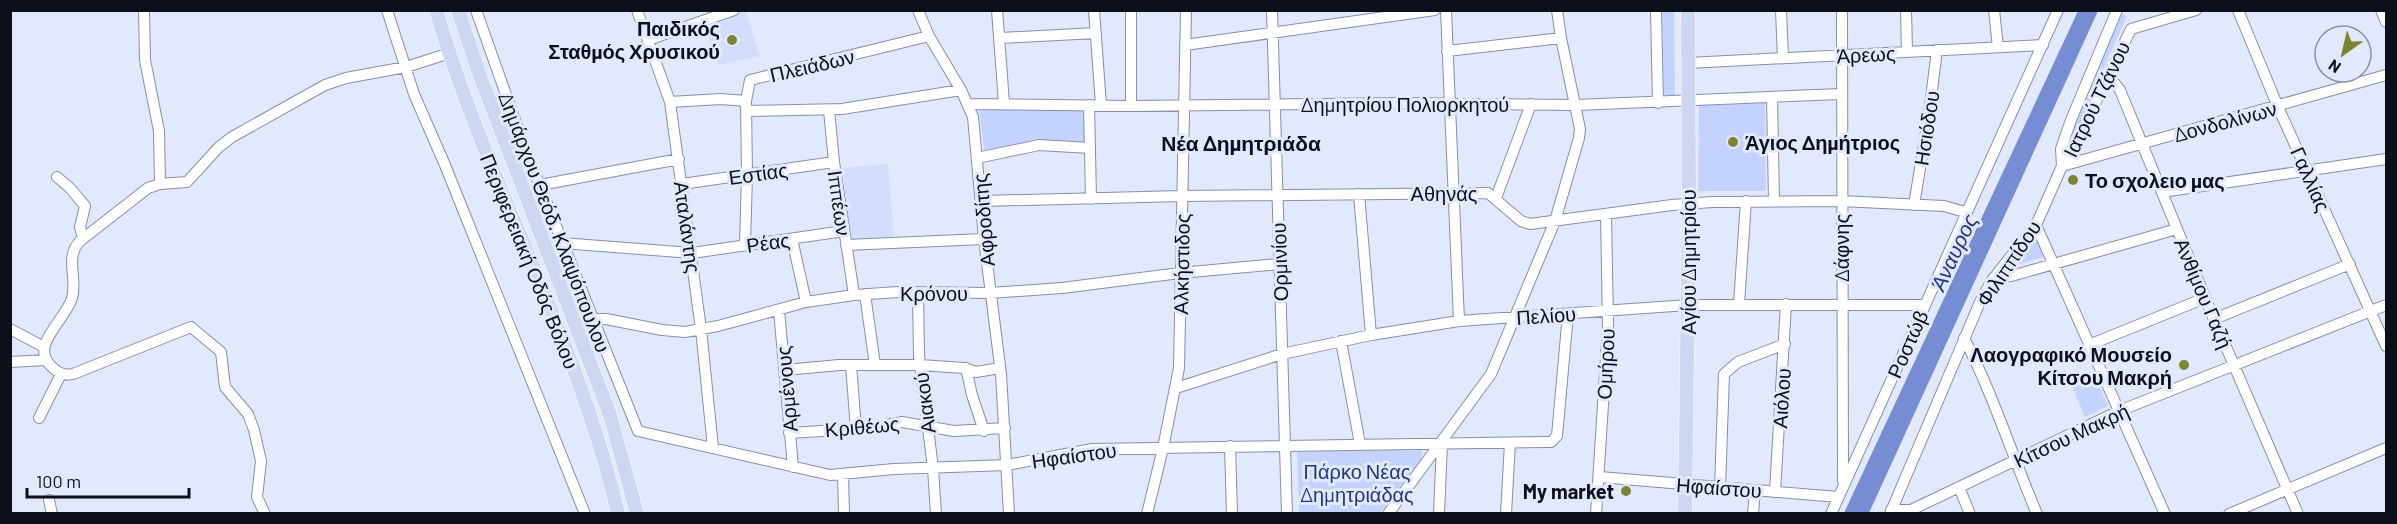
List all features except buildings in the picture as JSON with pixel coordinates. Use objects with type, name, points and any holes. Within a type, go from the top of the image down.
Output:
[{"type":"main road","name":"Περιφερειακή Οδός Βόλου","points":[[436,10],[493,172],[589,411],[618,513]]},
{"type":"main road","name":"Περιφερειακή Οδός Βόλου","points":[[458,10],[516,172],[608,407],[625,462],[637,513]]},
{"type":"main road","name":"Αγίου Δημητρίου","points":[[1685,513],[1689,203],[1688,10]]},
{"type":"street","points":[[144,10],[145,60],[159,131],[160,184]]},
{"type":"street","points":[[387,10],[421,113],[445,165],[585,513]]},
{"type":"street","name":"Δημάρχου Θεόδ. Κλαψόπουλου","points":[[476,10],[561,243],[638,431]]},
{"type":"street","name":"Αταλάντης","points":[[637,10],[670,102],[692,253],[713,448]]},
{"type":"street","points":[[648,40],[716,13],[734,10]]},
{"type":"street","name":"Αφροδίτης","points":[[918,10],[929,36],[969,104],[975,126],[984,239],[1000,368],[1009,513]]},
{"type":"street","points":[[997,10],[1004,104]]},
{"type":"street","points":[[1094,10],[1101,105]]},
{"type":"street","points":[[1131,10],[1131,106]]},
{"type":"street","name":"Αλκήστιδος","points":[[1147,513],[1176,388],[1180,349],[1186,10]]},
{"type":"street","name":"Ορμινίου","points":[[1272,10],[1287,513]]},
{"type":"street","points":[[1185,45],[1272,33],[1360,16],[1435,10]]},
{"type":"street","points":[[1446,10],[1459,321]]},
{"type":"street","points":[[1388,513],[1491,374],[1517,317],[1555,221],[1580,138],[1576,105],[1557,10]]},
{"type":"street","points":[[1656,10],[1658,103]]},
{"type":"street","points":[[1781,10],[1783,58]]},
{"type":"street","name":"Δάφνης","points":[[1842,10],[1843,486]]},
{"type":"street","points":[[1905,10],[1907,52]]},
{"type":"street","points":[[1994,10],[1998,47]]},
{"type":"street","name":"Ροστώβ","points":[[1831,513],[2058,10]]},
{"type":"street","name":"Φιλιππίδου","points":[[1891,512],[1980,302],[2000,270],[2036,225],[2062,166],[2061,149],[2071,120],[2117,10]]},
{"type":"street","name":"Ιατρού Τζάνου","points":[[2062,166],[2131,29],[2196,10]]},
{"type":"street","name":"Γαλλίας","points":[[2238,10],[2278,107],[2386,346]]},
{"type":"street","points":[[2381,10],[2386,22]]},
{"type":"street","points":[[999,38],[1096,33]]},
{"type":"street","name":"Πλειάδων","points":[[745,245],[748,82],[752,78],[929,36]]},
{"type":"street","points":[[1447,51],[1561,38]]},
{"type":"street","name":"Άρεως","points":[[1688,63],[2043,45]]},
{"type":"street","name":"Ησιόδου","points":[[1914,205],[1936,50]]},
{"type":"street","points":[[264,513],[257,497],[260,455],[253,424],[248,414],[225,387],[221,352],[196,330],[191,327],[73,374],[61,374],[45,360],[44,347],[73,296],[72,254],[83,238],[106,223],[137,196],[160,184],[187,182],[219,147],[232,137],[325,85],[346,78],[406,68],[450,53]]},
{"type":"street","name":"Ανθίμου Γαζή","points":[[2108,75],[2120,90],[2205,298],[2298,513]]},
{"type":"street","name":"Δονδολίνων","points":[[2062,166],[2386,75]]},
{"type":"street","points":[[670,102],[721,99],[746,106],[830,110],[961,90]]},
{"type":"street","name":"Δημητρίου Πολιορκητού","points":[[969,104],[1576,105],[1841,94]]},
{"type":"street","points":[[1772,97],[1774,201]]},
{"type":"street","points":[[1496,198],[1531,104]]},
{"type":"street","points":[[1089,105],[1091,199]]},
{"type":"street","name":"Ιππέων","points":[[830,110],[834,162],[854,295]]},
{"type":"street","points":[[977,158],[1039,145],[1090,148]]},
{"type":"street","points":[[540,185],[679,159]]},
{"type":"street","points":[[2162,192],[2386,159]]},
{"type":"street","name":"Εστίας","points":[[682,184],[834,162]]},
{"type":"street","points":[[57,177],[85,206],[80,227],[83,238]]},
{"type":"street","name":"Αθηνάς","points":[[981,201],[1182,196],[1488,193],[1524,223],[1533,224],[1689,203],[1746,201],[1841,201],[1950,206],[1965,212]]},
{"type":"street","points":[[1359,194],[1371,335]]},
{"type":"street","points":[[1739,304],[1746,201]]},
{"type":"street","name":"Ομήρου","points":[[1596,513],[1600,477],[1608,310],[1606,214]]},
{"type":"street","points":[[2036,225],[2165,513]]},
{"type":"street","points":[[2000,270],[2010,276],[2015,275],[2177,229]]},
{"type":"street","name":"Ρέας","points":[[561,243],[692,253],[844,231]]},
{"type":"street","points":[[792,239],[806,302]]},
{"type":"street","points":[[846,245],[984,239]]},
{"type":"street","name":"Κρόνου","points":[[593,319],[606,319],[674,332],[701,329],[806,302],[854,295],[918,292],[990,293],[1072,287],[1180,273],[1279,264]]},
{"type":"street","points":[[2214,319],[2350,264]]},
{"type":"street","name":"Αιακού","points":[[918,292],[920,365],[933,468],[936,513]]},
{"type":"street","points":[[866,294],[875,365]]},
{"type":"street","points":[[2089,345],[2205,298]]},
{"type":"street","name":"Αιόλου","points":[[1775,492],[1786,304]]},
{"type":"street","name":"Πελίου","points":[[1176,388],[1282,354],[1371,335],[1459,321],[1688,305],[1924,305]]},
{"type":"street","name":"Κίτσου Μακρή","points":[[1891,512],[1912,512],[1959,487],[2119,411],[2386,305]]},
{"type":"street","name":"Αρμένους","points":[[779,310],[792,467]]},
{"type":"street","name":"Ηφαίστου","points":[[638,431],[827,475],[894,469],[1007,465],[1092,449],[1551,442],[1557,436],[1568,314]]},
{"type":"street","points":[[10,329],[44,347]]},
{"type":"street","points":[[1964,338],[1980,369],[2037,513]]},
{"type":"street","points":[[1341,341],[1360,444]]},
{"type":"street","points":[[1720,488],[1725,374],[1738,363],[1785,344]]},
{"type":"street","points":[[10,362],[45,360]]},
{"type":"street","points":[[785,370],[851,365],[920,365],[966,368],[976,372],[1000,368]]},
{"type":"street","points":[[851,365],[856,429]]},
{"type":"street","points":[[966,368],[984,431]]},
{"type":"street","points":[[39,418],[61,374]]},
{"type":"street","name":"Κριθέως","points":[[789,433],[856,429],[902,422],[954,431],[1005,428]]},
{"type":"street","points":[[1439,513],[1442,443]]},
{"type":"street","points":[[1506,513],[1510,444]]},
{"type":"street","points":[[1230,446],[1232,513]]},
{"type":"street","points":[[2229,513],[2386,448]]},
{"type":"street","points":[[843,475],[844,513]]},
{"type":"street","name":"Ηφαίστου","points":[[1600,477],[1838,497]]},
{"type":"street","points":[[1959,487],[1970,513]]},
{"type":"street","points":[[1753,513],[1755,490]]},
{"type":"street","points":[[1897,497],[1912,512]]},
{"type":"street","points":[[49,500],[51,513]]},
{"type":"shaded area","name":"Παιδικός Σταθμός Χρυσικού","points":[[746,11],[760,56],[718,65],[704,25]]},
{"type":"shaded area","points":[[888,164],[894,239],[852,241],[842,168]]},
{"type":"green space","points":[[1662,11],[1674,11],[1675,95],[1664,95]]},
{"type":"green space","points":[[2121,13],[2127,16],[2068,148],[2078,116]]},
{"type":"green space","points":[[1765,103],[1766,191],[1698,191],[1699,105]]},
{"type":"green space","points":[[979,108],[1084,108],[1084,142],[1034,141],[984,150]]},
{"type":"green space","points":[[2037,240],[2043,257],[2017,265]]},
{"type":"green space","points":[[2094,374],[2108,406],[2085,417],[2071,384]]},
{"type":"green space","name":"Πάρκο Νέας Δημητριάδας","points":[[1422,449],[1421,460],[1379,514],[1299,513],[1297,452]]},
{"type":"water","points":[[2078,11],[2098,11],[1869,513],[1844,513]]},
{"type":"place","name":"Παιδικός Σταθμός Χρυσικού","points":[[732,40]]},
{"type":"place","name":"Άγιος Δημήτριος","points":[[1733,142]]},
{"type":"place","name":"Το σχολειο μας","points":[[2073,180]]},
{"type":"place","name":"Λαογραφικό Μουσείο Κίτσου Μακρή","points":[[2184,365]]},
{"type":"place","name":"My market","points":[[1626,491]]},
{"type":"district","name":"Νέα Δημητριάδα","points":[[1241,142]]},
{"type":"water label","name":"Άναυρος","points":[[1953,252]]}]
